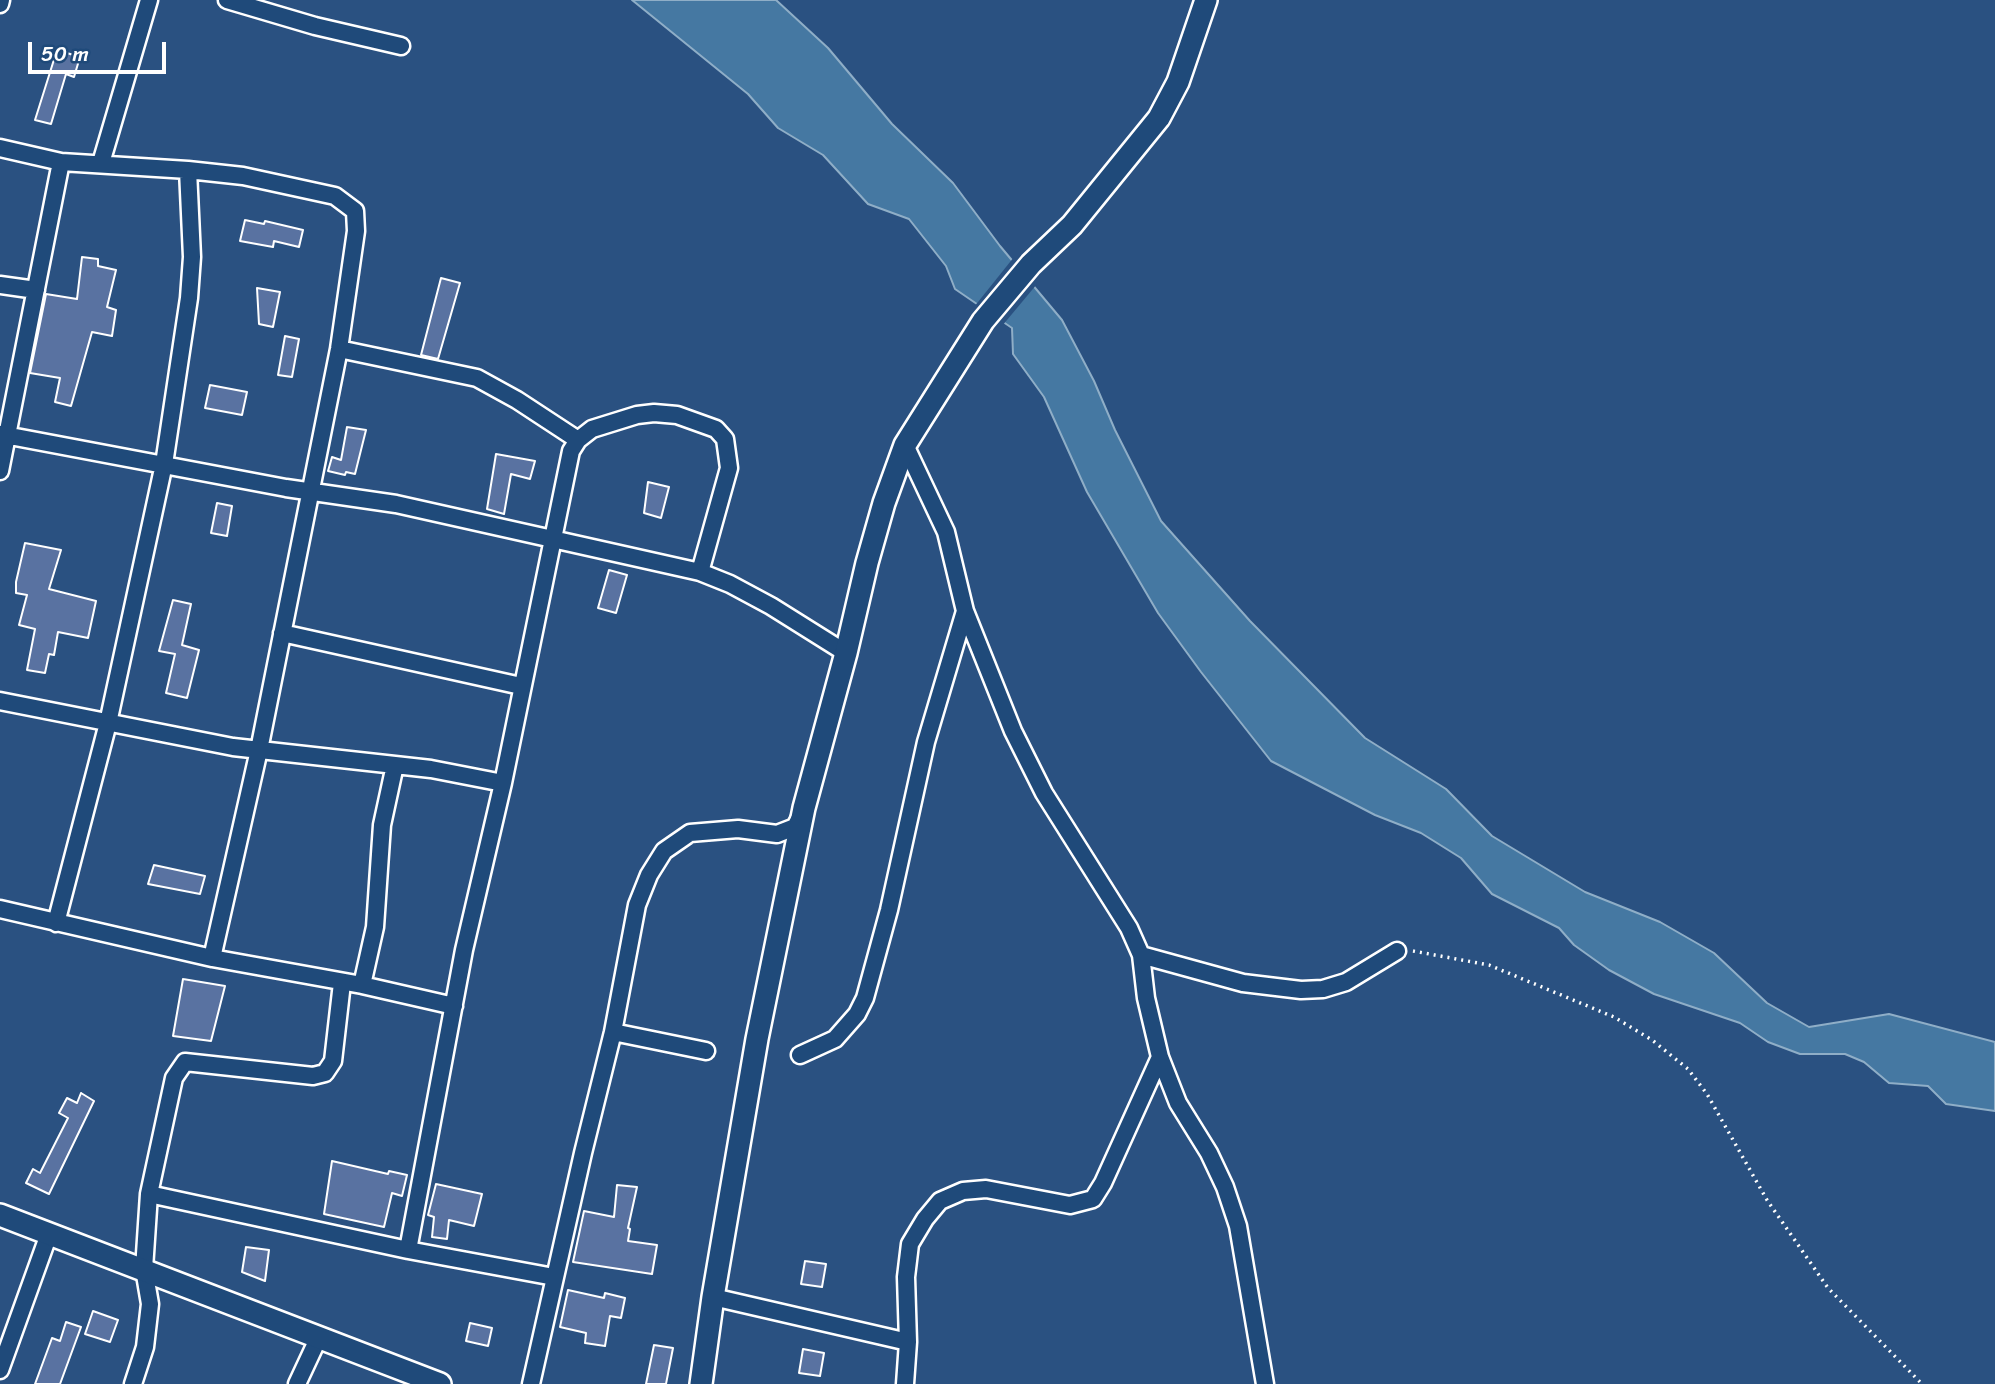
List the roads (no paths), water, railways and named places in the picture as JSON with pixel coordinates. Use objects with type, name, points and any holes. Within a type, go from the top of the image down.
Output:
[{"type":"street","points":[[101,163],[149,0]]},
{"type":"street","points":[[227,0],[315,26],[401,46]]},
{"type":"street","points":[[701,1384],[757,1039],[804,808],[867,563],[884,503],[905,445],[983,321],[1031,264],[1072,225],[1159,118],[1178,82],[1206,0]]},
{"type":"street","points":[[0,148],[61,162],[243,176],[335,196],[355,211],[356,231],[339,349],[259,750],[212,958]]},
{"type":"street","points":[[0,471],[4,434],[61,162]]},
{"type":"street","points":[[56,923],[108,723],[164,464],[189,298],[192,257],[188,170]]},
{"type":"street","points":[[0,285],[36,290]]},
{"type":"street","points":[[339,349],[477,378],[517,400],[578,440]]},
{"type":"street","points":[[408,1250],[464,950],[503,783],[571,451],[578,440],[592,429],[637,415],[654,413],[677,415],[716,429],[726,439],[729,468],[700,572]]},
{"type":"street","points":[[4,434],[310,492],[396,504],[700,572],[730,584],[771,606],[846,653]]},
{"type":"street","points":[[905,445],[946,532],[965,611],[1013,731],[1044,793],[1129,928],[1141,955],[1146,998],[1160,1057],[1178,1103],[1209,1153],[1225,1187],[1238,1226],[1265,1384]]},
{"type":"street","points":[[800,1055],[835,1039],[857,1014],[864,998],[889,910],[926,742],[965,611]]},
{"type":"street","points":[[282,633],[521,686]]},
{"type":"street","points":[[0,701],[233,747],[395,765],[503,783]]},
{"type":"street","points":[[362,985],[375,927],[382,825],[395,765]]},
{"type":"street","points":[[531,1384],[613,1032],[637,905],[649,875],[664,851],[690,833],[737,829],[777,834],[795,827],[804,808]]},
{"type":"street","points":[[0,909],[212,958],[362,985],[454,1006]]},
{"type":"street","points":[[1141,955],[1243,983],[1301,990],[1323,989],[1346,982],[1397,951]]},
{"type":"street","points":[[133,1384],[145,1347],[150,1304],[144,1269],[149,1194],[174,1077],[185,1062],[313,1076],[325,1073],[333,1061],[342,983]]},
{"type":"street","points":[[613,1032],[706,1051]]},
{"type":"street","points":[[905,1384],[908,1342],[906,1278],[910,1244],[925,1219],[940,1201],[963,1191],[986,1189],[1070,1205],[1094,1199],[1160,1057]]},
{"type":"street","points":[[149,1194],[408,1250],[554,1277]]},
{"type":"street","points":[[0,1215],[440,1384]]},
{"type":"street","points":[[0,1370],[49,1234]]},
{"type":"street","points":[[713,1297],[908,1342]]},
{"type":"street","points":[[297,1384],[318,1339]]},
{"type":"water","points":[[632,0],[776,0],[828,48],[892,124],[953,183],[1000,246],[1062,320],[1161,521],[1250,621],[1365,738],[1446,789],[1492,836],[1585,892],[1660,922],[1714,953],[1767,1003],[1809,1027],[1889,1014],[1995,1042],[1995,1111],[1946,1104],[1928,1086],[1889,1083],[1864,1062],[1845,1054],[1800,1054],[1768,1042],[1740,1023],[1654,994],[1609,970],[1574,945],[1559,928],[1492,894],[1461,858],[1421,833],[1375,815],[1271,761],[1158,613],[1087,492],[1044,397],[1013,354],[1012,328],[955,289],[946,266],[909,219],[868,204],[823,155],[778,128],[748,94]]}]
